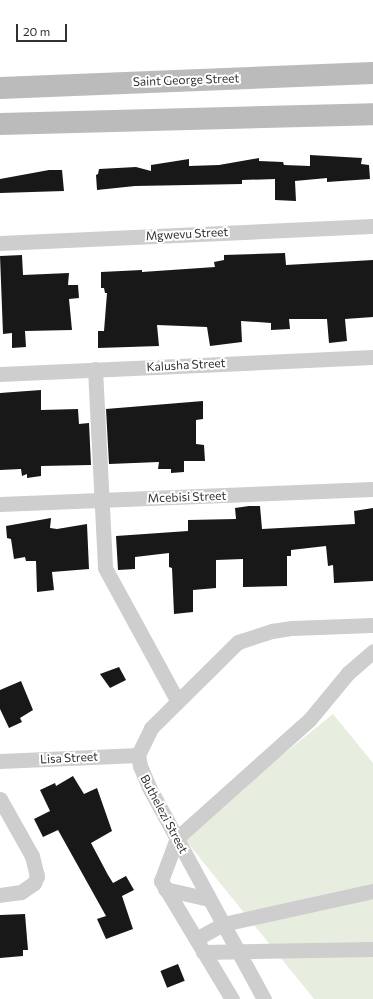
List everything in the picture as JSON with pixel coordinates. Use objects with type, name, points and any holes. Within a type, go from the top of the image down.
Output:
[{"type":"main road","name":"Saint George Street","points":[[0,88],[373,73]]},
{"type":"main road","points":[[0,124],[373,114]]},
{"type":"street","name":"Mgwevu Street","points":[[0,242],[373,226]]},
{"type":"street","name":"Kalusha Street","points":[[0,374],[373,357]]},
{"type":"street","points":[[95,370],[100,500],[108,576],[177,700]]},
{"type":"street","name":"Mcebisi Street","points":[[0,504],[373,489]]},
{"type":"street","points":[[138,755],[150,728],[220,657],[238,642],[292,628],[373,625]]},
{"type":"street","points":[[232,999],[165,890],[161,881],[176,838],[310,720],[348,673],[373,651]]},
{"type":"street","name":"Buthelezi Street","points":[[138,755],[140,766],[149,787],[264,999]]},
{"type":"street","name":"Lisa Street","points":[[0,761],[138,755]]},
{"type":"street","points":[[0,799],[32,856],[37,876],[28,889],[0,895]]},
{"type":"street","points":[[165,890],[209,899]]},
{"type":"street","points":[[199,946],[223,924],[373,891]]},
{"type":"street","points":[[199,946],[239,953],[373,949]]},
{"type":"green space","points":[[333,714],[373,763],[373,999],[314,999],[182,836]]},
{"type":"building","points":[[310,155],[362,158],[361,164],[369,165],[370,179],[327,182],[327,178],[295,181],[296,201],[275,200],[275,179],[242,180],[242,184],[135,186],[97,190],[96,175],[98,174],[99,169],[136,167],[151,171],[151,165],[189,159],[189,166],[219,165],[259,158],[259,161],[283,162],[284,165],[310,166]]},
{"type":"building","points":[[49,170],[62,170],[64,191],[0,193],[0,179]]},
{"type":"building","points":[[285,253],[286,265],[373,260],[373,317],[345,319],[347,341],[329,343],[327,319],[289,319],[290,329],[271,330],[271,323],[241,321],[242,342],[210,346],[207,327],[157,325],[159,346],[98,348],[98,331],[104,331],[107,293],[105,293],[104,288],[101,288],[101,272],[142,270],[142,272],[215,267],[214,262],[224,260],[224,255]]},
{"type":"building","points":[[22,255],[23,275],[69,273],[68,285],[78,285],[79,298],[69,299],[72,330],[25,331],[26,347],[12,348],[12,333],[3,334],[0,256]]},
{"type":"building","points":[[41,390],[41,410],[78,409],[79,424],[89,423],[91,465],[41,466],[41,476],[27,478],[27,474],[22,476],[21,469],[0,470],[0,393]]},
{"type":"building","points":[[203,401],[203,419],[196,420],[196,444],[204,445],[205,461],[184,461],[184,472],[171,473],[171,469],[158,469],[159,462],[109,464],[106,409]]},
{"type":"building","points":[[260,506],[262,529],[355,524],[354,511],[373,508],[373,581],[334,583],[333,565],[328,566],[326,546],[291,550],[291,556],[287,556],[287,586],[243,587],[243,559],[216,560],[216,588],[193,590],[193,612],[174,614],[172,568],[169,567],[169,553],[135,557],[135,569],[118,570],[116,536],[188,531],[188,520],[236,519],[235,508]]},
{"type":"building","points":[[51,518],[50,528],[57,529],[87,524],[89,569],[52,572],[54,590],[37,592],[36,561],[26,561],[25,557],[14,559],[11,539],[7,538],[6,526]]},
{"type":"building","points":[[119,667],[126,680],[110,688],[100,674]]},
{"type":"building","points":[[21,681],[33,710],[20,718],[22,722],[9,728],[0,709],[0,690]]},
{"type":"building","points":[[73,776],[84,794],[97,788],[112,831],[91,843],[108,875],[113,883],[126,876],[134,890],[122,896],[133,929],[106,939],[97,919],[106,916],[58,830],[43,837],[34,819],[50,811],[40,790],[55,783],[56,786]]},
{"type":"building","points":[[25,914],[28,950],[23,950],[23,956],[0,958],[0,915]]},
{"type":"building","points":[[178,964],[185,981],[167,988],[160,971]]}]
